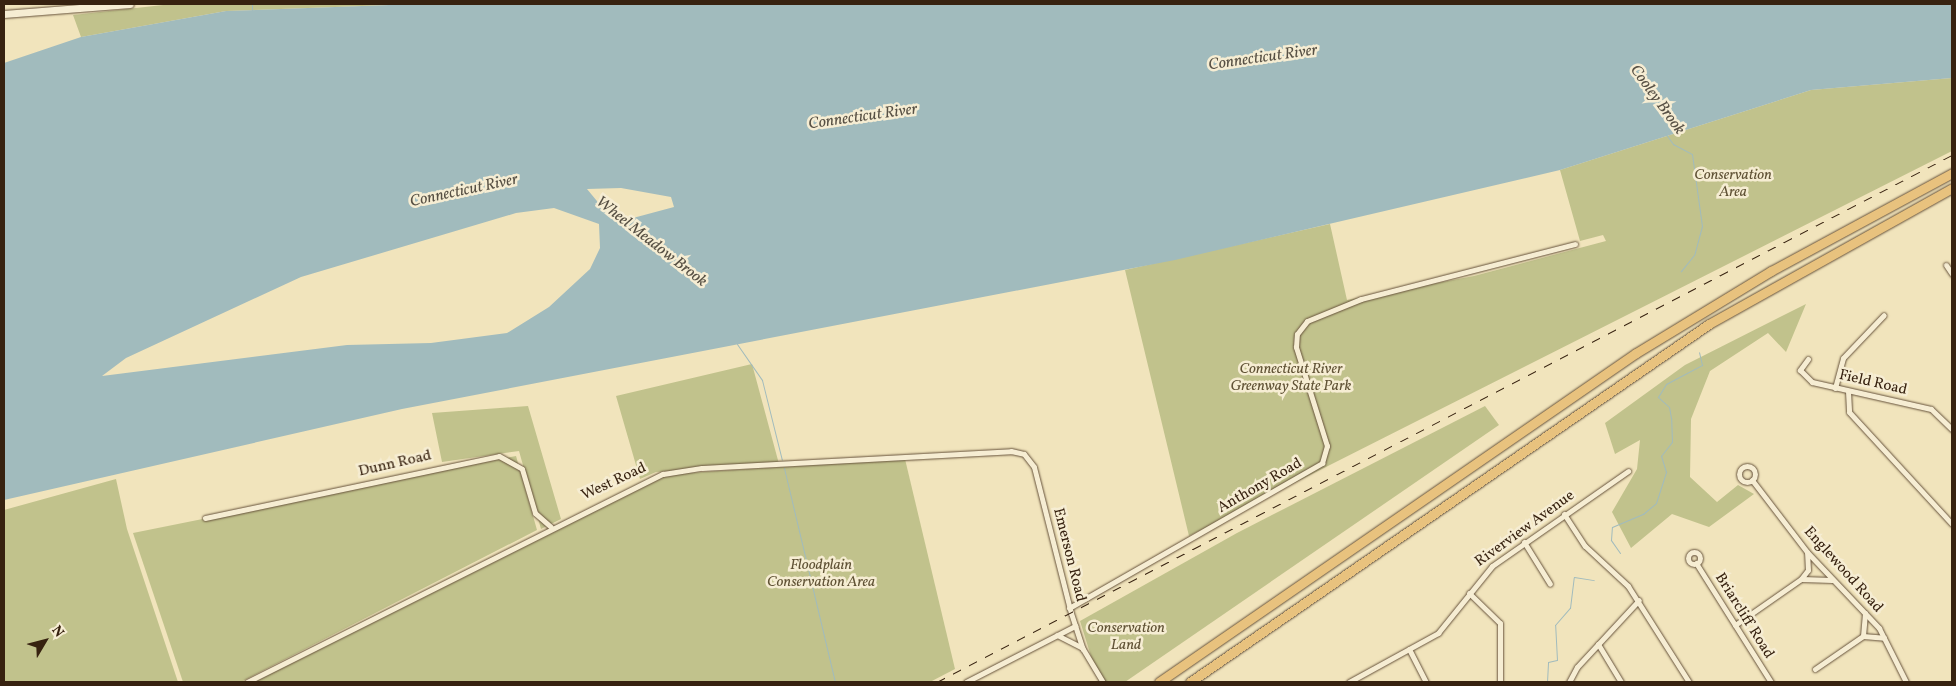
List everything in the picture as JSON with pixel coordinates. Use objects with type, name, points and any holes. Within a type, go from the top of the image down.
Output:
[{"type":"highway","points":[[1159,682],[1636,353],[1762,276],[1952,174]]},
{"type":"highway","points":[[1190,682],[1701,329],[1952,188]]},
{"type":"street","points":[[4,14],[130,4]]},
{"type":"street","name":"Anthony Road","points":[[1069,608],[1322,463],[1326,446],[1296,347],[1297,334],[1307,321],[1361,299],[1575,244]]},
{"type":"street","points":[[1946,265],[1952,274]]},
{"type":"street","points":[[1835,388],[1843,358],[1884,315]]},
{"type":"street","name":"Field Road","points":[[1808,359],[1800,367],[1804,376],[1835,388],[1931,409],[1952,429]]},
{"type":"street","points":[[1848,391],[1849,412],[1952,524]]},
{"type":"street","name":"West Road","points":[[246,682],[651,478],[681,470],[986,452],[1018,452],[1029,458]]},
{"type":"street","name":"Dunn Road","points":[[205,518],[499,456],[522,469],[535,513],[551,527]]},
{"type":"street","name":"Emerson Road","points":[[1029,458],[1069,608],[1083,649],[1103,682]]},
{"type":"street","name":"Riverview Avenue","points":[[1349,682],[1444,628],[1484,572],[1524,542],[1628,471]]},
{"type":"street","name":"Englewood Road","points":[[1752,480],[1807,552],[1865,610],[1886,638],[1906,682]]},
{"type":"street","points":[[1564,514],[1585,546],[1612,568],[1639,600],[1689,682]]},
{"type":"street","points":[[1524,542],[1550,584]]},
{"type":"street","points":[[1735,625],[1801,579],[1809,568],[1807,552]]},
{"type":"street","name":"Briarcliff Road","points":[[1696,563],[1771,682]]},
{"type":"street","points":[[1801,579],[1818,576],[1836,582]]},
{"type":"street","points":[[1469,593],[1500,623],[1500,682]]},
{"type":"street","points":[[1569,682],[1598,644],[1639,600]]},
{"type":"street","points":[[1863,636],[1865,610]]},
{"type":"street","points":[[966,682],[1075,626]]},
{"type":"street","points":[[1057,635],[1083,649]]},
{"type":"street","points":[[1816,669],[1863,636],[1886,638]]},
{"type":"street","points":[[1598,644],[1621,682]]},
{"type":"street","points":[[1409,649],[1426,682]]},
{"type":"green space","points":[[172,4],[416,4],[226,11],[81,37],[73,15]]},
{"type":"green space","points":[[1952,78],[1952,151],[1189,536],[1125,270],[1330,224],[1347,300],[1474,276],[1606,241],[1603,235],[1580,241],[1560,170],[1811,90]]},
{"type":"green space","points":[[1806,304],[1786,352],[1768,333],[1710,371],[1691,419],[1690,477],[1717,502],[1738,485],[1754,494],[1709,527],[1672,514],[1631,548],[1612,512],[1637,469],[1640,440],[1615,454],[1605,423],[1685,365]]},
{"type":"green space","points":[[752,364],[779,464],[656,472],[640,479],[616,396]]},
{"type":"green space","points":[[528,406],[561,519],[541,529],[519,451],[442,462],[432,413]]},
{"type":"green space","name":"Conservation Land","points":[[1485,406],[1499,425],[1125,682],[1099,682],[1080,621],[1237,533]]},
{"type":"green space","points":[[516,456],[537,530],[241,682],[183,682],[133,533]]},
{"type":"green space","name":"Floodplain Conservation Area","points":[[905,459],[955,669],[930,682],[252,682],[657,475]]},
{"type":"green space","points":[[116,479],[127,529],[178,682],[4,682],[4,510]]},
{"type":"water","name":"Connecticut River","points":[[416,4],[1952,4],[1952,78],[1811,90],[1560,170],[1175,260],[402,409],[4,500],[4,63],[81,37],[226,11]],"holes":[[[621,188],[671,197],[674,207],[633,218],[606,212],[587,189]],[[554,208],[599,224],[600,248],[590,269],[549,307],[507,333],[431,343],[347,345],[102,376],[126,358],[301,277],[516,213]]]},
{"type":"waterway","points":[[252,4],[252,10]]},
{"type":"waterway","name":"Cooley Brook","points":[[1665,133],[1673,144],[1692,154],[1702,226],[1694,255],[1681,271]]},
{"type":"waterway","name":"Wheel Meadow Brook","points":[[737,344],[762,380],[782,460]]},
{"type":"waterway","name":"Cooley Brook","points":[[1620,553],[1611,540],[1612,527],[1643,514],[1656,503],[1666,472],[1661,456],[1672,442],[1671,418],[1669,407],[1658,397],[1666,384],[1702,365],[1699,352]]},
{"type":"waterway","name":"Wheel Meadow Brook","points":[[784,468],[835,682]]},
{"type":"waterway","name":"Cooley Brook","points":[[1547,682],[1548,662],[1557,660],[1555,625],[1570,608],[1574,577],[1594,580]]},
{"type":"railway","points":[[937,682],[1952,155]]},
{"type":"park label","name":"Conservation Area","points":[[1733,184]]},
{"type":"park label","name":"Connecticut River Greenway State Park","points":[[1291,378]]}]
